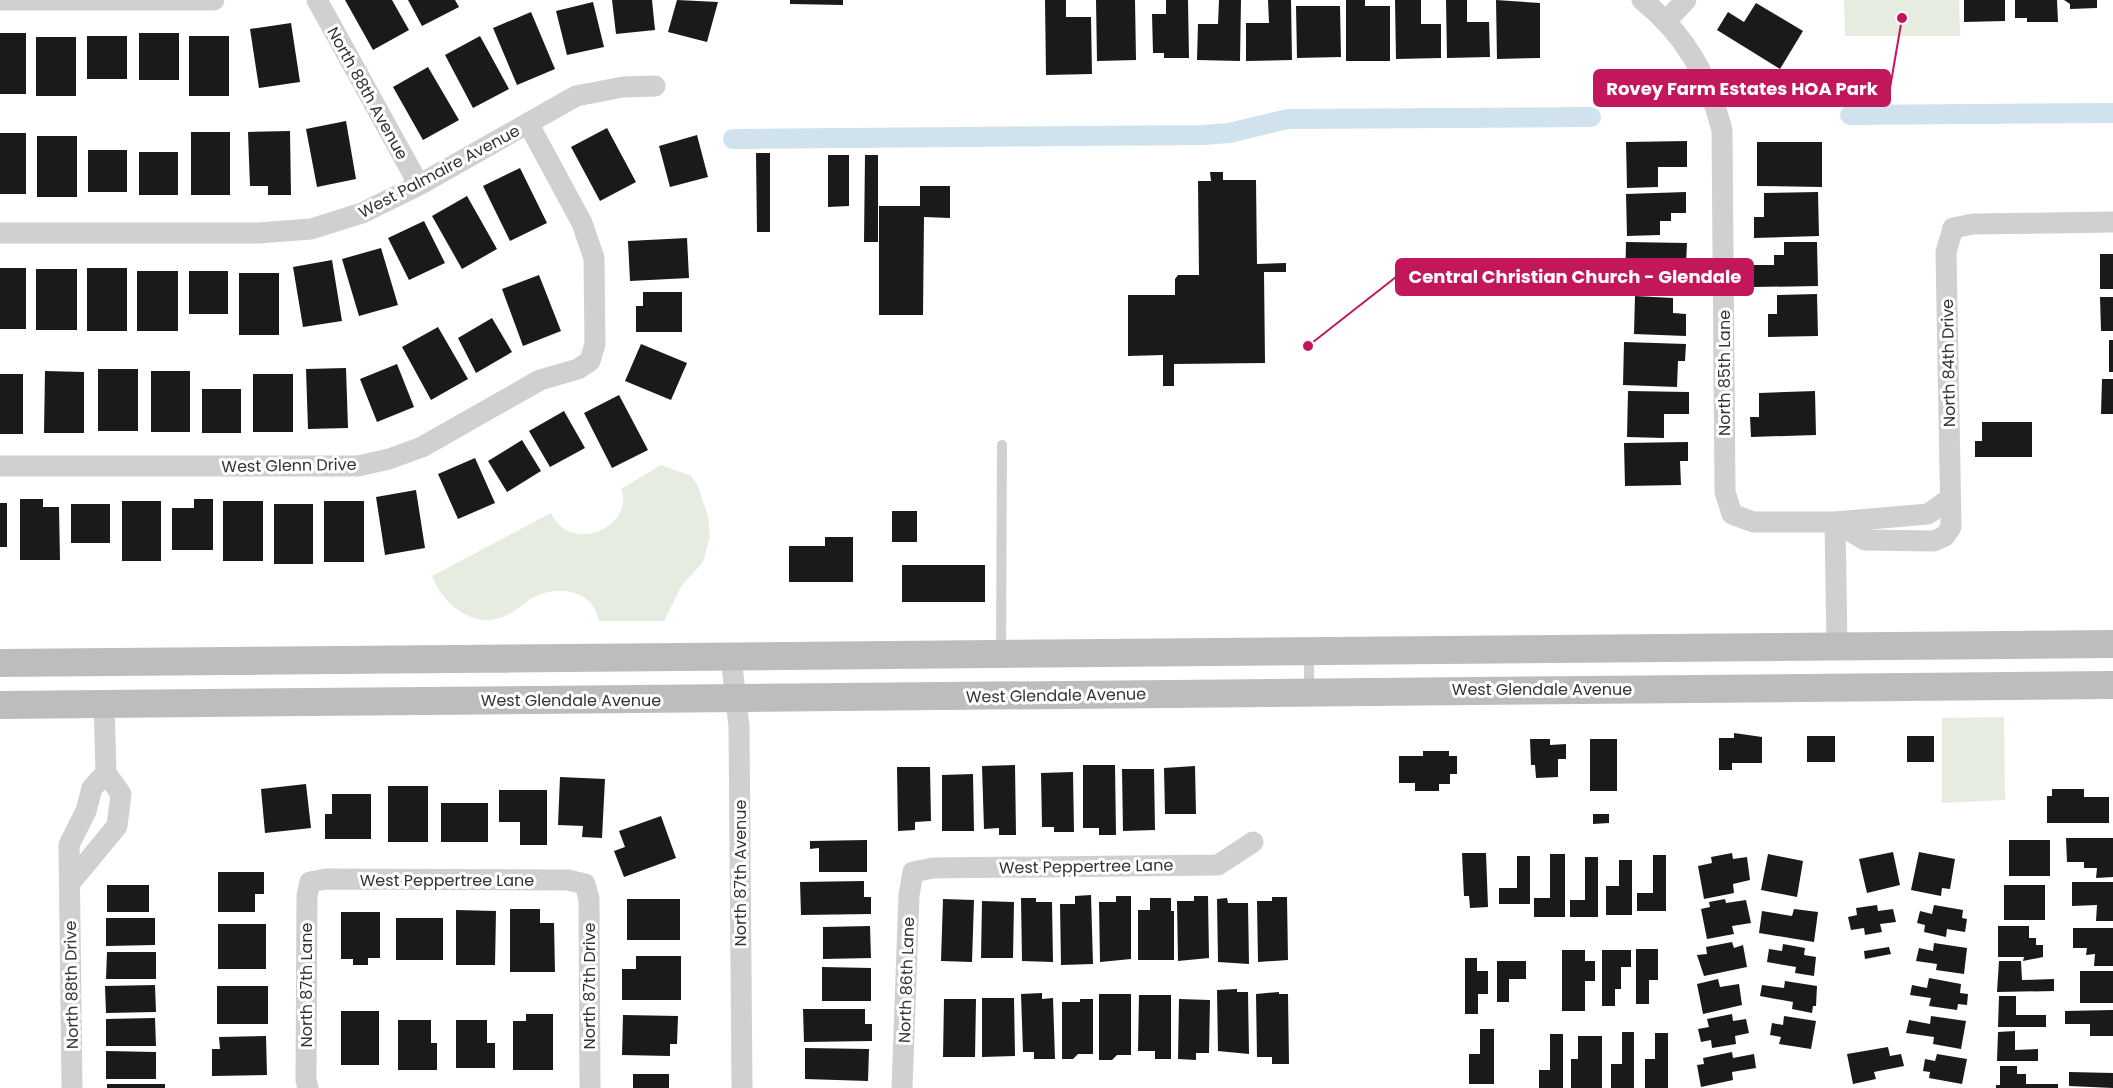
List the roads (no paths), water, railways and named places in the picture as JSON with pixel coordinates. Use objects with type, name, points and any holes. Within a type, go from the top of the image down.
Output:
[{"type":"main road","points":[[0,663],[2113,644]]},
{"type":"main road","points":[[1837,646],[1838,686]]},
{"type":"main road","points":[[104,662],[104,703]]},
{"type":"main road","name":"West Glendale Avenue","points":[[0,705],[2113,685]]},
{"type":"street","points":[[0,0],[214,0]]},
{"type":"street","name":"North 88th Avenue","points":[[317,0],[419,185]]},
{"type":"street","name":"North 85th Lane","points":[[1642,0],[1667,20],[1704,76],[1722,130],[1725,492],[1732,514],[1753,522],[1835,522]]},
{"type":"street","points":[[1667,20],[1686,0]]},
{"type":"street","name":"West Palmaire Avenue","points":[[0,232],[284,233],[338,222],[419,185],[576,96],[623,87],[655,86]]},
{"type":"street","name":"West Glenn Drive","points":[[0,466],[358,466],[389,459],[422,447],[540,380],[578,369],[590,362],[595,344],[594,258],[582,223],[528,123]]},
{"type":"street","name":"North 84th Drive","points":[[1913,541],[1934,541],[1945,536],[1952,517],[1949,499],[1946,252],[1953,228],[1972,224],[2113,222]]},
{"type":"street","points":[[1835,522],[1928,513],[1949,499]]},
{"type":"street","points":[[1835,522],[1865,540],[1913,541],[1911,516]]},
{"type":"street","points":[[1835,522],[1837,646]]},
{"type":"street","name":"North 87th Avenue","points":[[731,658],[739,726],[742,1088]]},
{"type":"street","points":[[70,883],[117,826],[121,794],[106,773],[104,703]]},
{"type":"street","name":"North 88th Drive","points":[[72,1088],[69,845],[86,811],[92,788],[106,773]]},
{"type":"street","points":[[86,811],[117,826]]},
{"type":"street","name":"West Peppertree Lane","points":[[913,872],[933,868],[1218,865],[1253,842]]},
{"type":"street","name":"North 86th Lane","points":[[902,1088],[909,896],[913,872]]},
{"type":"street","name":"West Peppertree Lane","points":[[310,882],[556,880],[585,884]]},
{"type":"street","name":"North 87th Lane","points":[[308,1088],[306,1080],[307,919],[310,882]]},
{"type":"street","name":"North 87th Drive","points":[[585,884],[589,899],[590,1088]]},
{"type":"lane","points":[[1001,655],[1002,445]]},
{"type":"lane","points":[[1308,650],[1309,691]]},
{"type":"waterway","points":[[1850,115],[2113,113]]},
{"type":"waterway","points":[[733,139],[1203,135],[1229,133],[1288,119],[1591,117]]},
{"type":"place","name":"Rovey Farm Estates HOA Park","points":[[1902,18]]},
{"type":"place","name":"Central Christian Church - Glendale","points":[[1308,346]]}]
